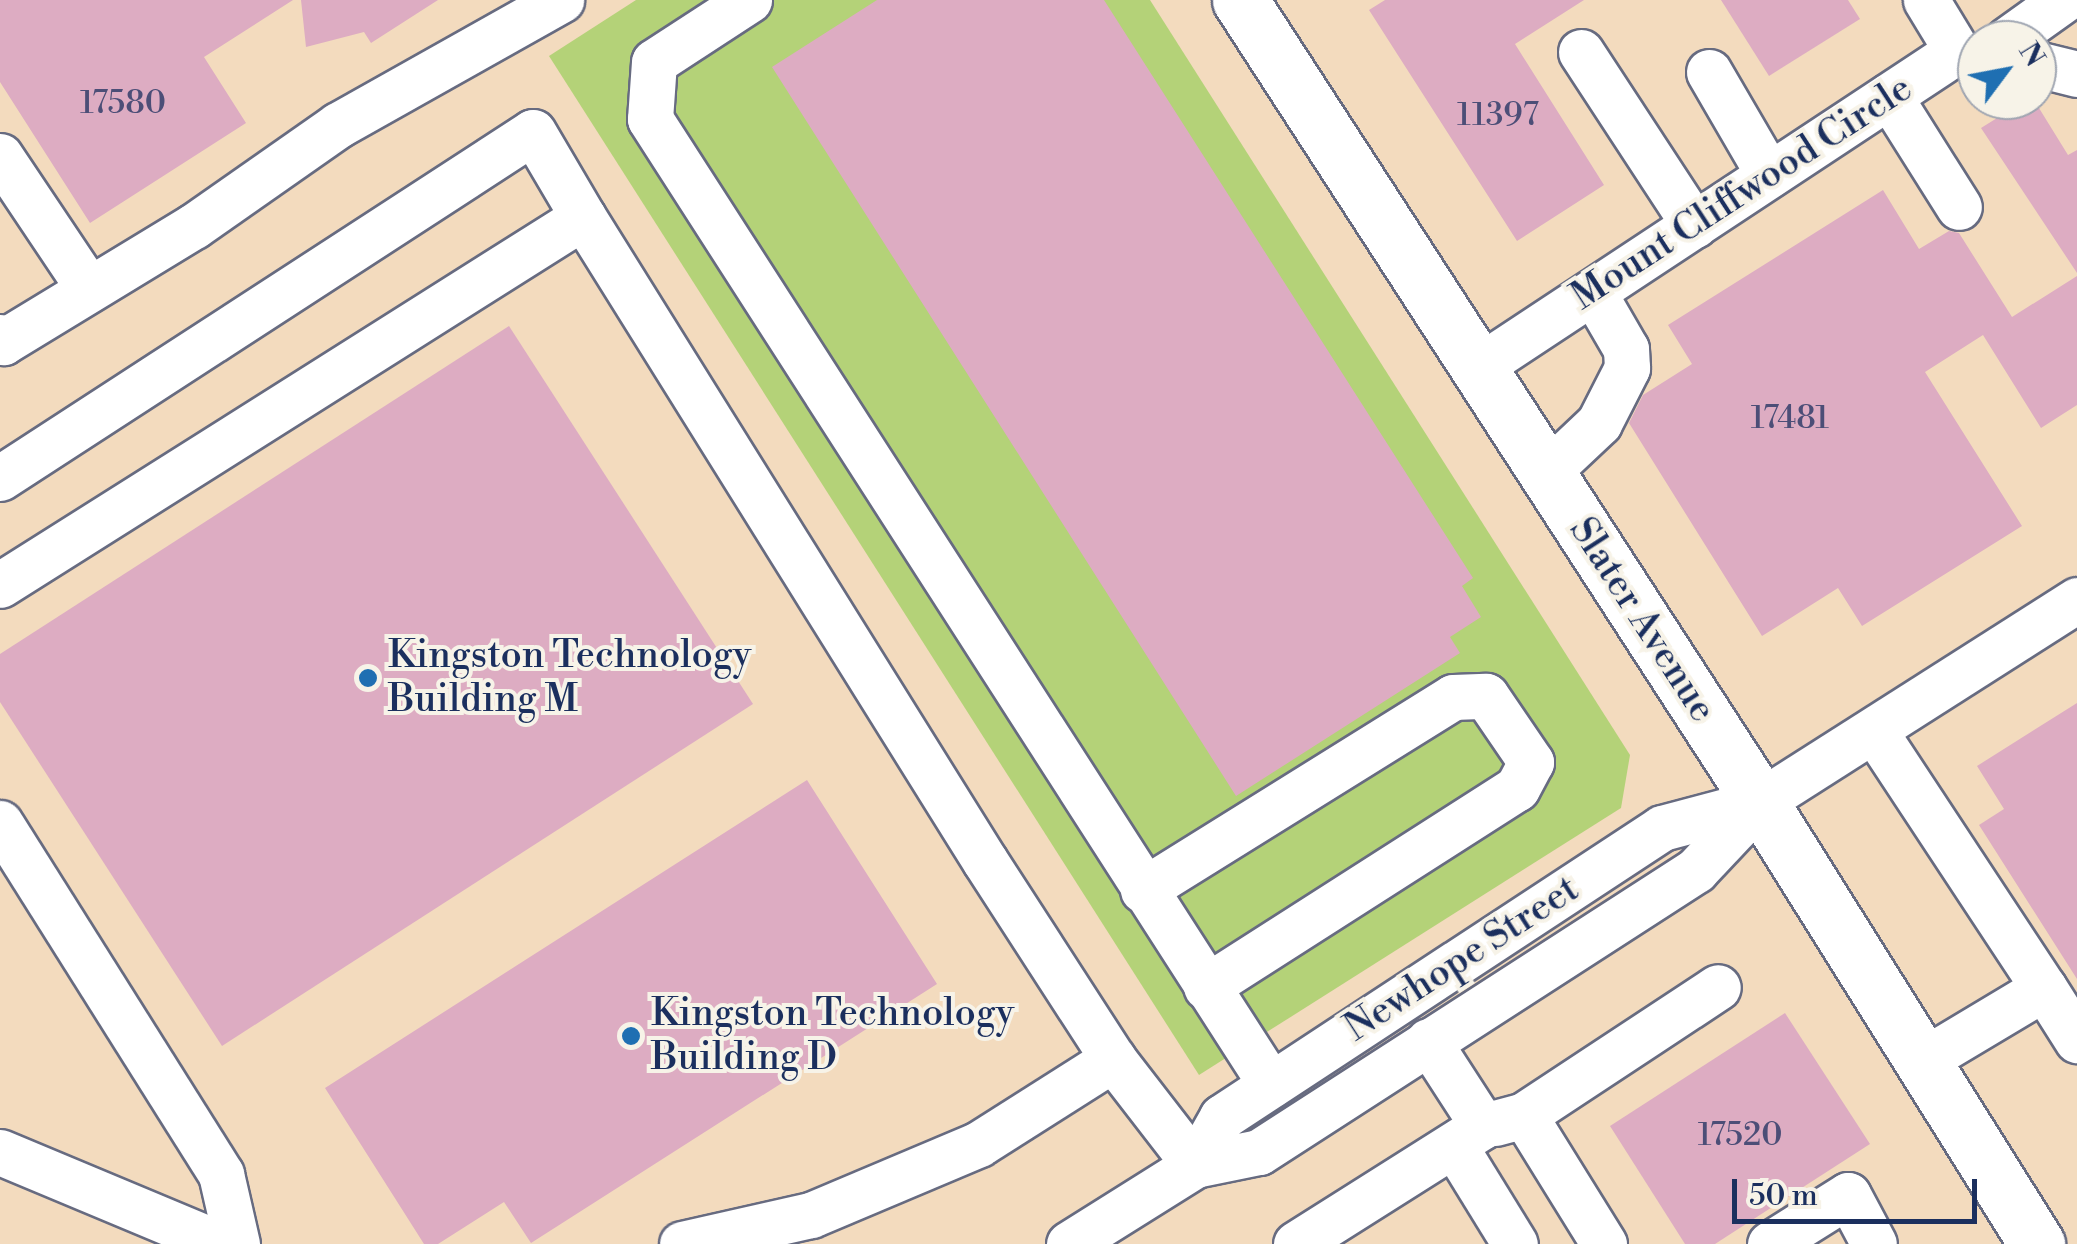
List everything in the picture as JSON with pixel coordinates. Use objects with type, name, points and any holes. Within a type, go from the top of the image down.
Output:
[{"type":"main road","name":"Slater Avenue","points":[[1254,5],[1478,368],[1760,802],[2037,1244]]},
{"type":"street","points":[[0,338],[3,342],[90,290],[338,125],[561,0]]},
{"type":"street","points":[[749,0],[654,62],[650,119],[1271,1085]]},
{"type":"street","points":[[2036,20],[2064,0]]},
{"type":"street","name":"Mount Cliffwood Circle","points":[[1478,368],[1889,96],[1951,24]]},
{"type":"street","points":[[1581,52],[1694,225]]},
{"type":"street","points":[[1708,72],[1770,175]]},
{"type":"street","points":[[1889,96],[1959,206]]},
{"type":"street","points":[[0,478],[533,132],[1114,1059],[1195,1164]]},
{"type":"street","points":[[0,156],[90,290]]},
{"type":"street","points":[[0,585],[583,217]]},
{"type":"street","points":[[1546,473],[1599,422],[1627,368],[1626,349],[1593,292]]},
{"type":"street","name":"Newhope Street","points":[[1069,1244],[1195,1164],[1260,1152],[1696,870],[1760,802],[2077,600]]},
{"type":"street","points":[[1143,890],[1453,697],[1486,696],[1531,762],[1518,788],[1206,987]]},
{"type":"street","points":[[1875,732],[2077,1040]]},
{"type":"street","name":"Newhope Street","points":[[1195,1164],[1222,1117],[1662,828],[1760,802]]},
{"type":"street","points":[[0,823],[221,1174],[237,1244]]},
{"type":"street","points":[[1296,1244],[1718,987]]},
{"type":"street","points":[[1922,1061],[2044,988]]},
{"type":"street","points":[[1428,1041],[1487,1128],[1604,1244]]},
{"type":"street","points":[[682,1244],[810,1216],[979,1144],[1114,1059]]},
{"type":"street","points":[[1487,1128],[1516,1244]]},
{"type":"street","points":[[0,1152],[220,1244]]},
{"type":"street","points":[[1770,1244],[1848,1194],[1874,1244]]},
{"type":"green space","points":[[636,0],[1150,0],[1630,755],[1621,808],[1199,1075],[549,56]]},
{"type":"building","points":[[0,0],[293,0],[204,57],[246,123],[90,223],[0,82]]},
{"type":"building","points":[[301,0],[438,0],[371,43],[364,32],[306,47]]},
{"type":"building","points":[[877,0],[1104,0],[1473,578],[1462,586],[1481,617],[1450,637],[1460,653],[1236,796],[772,67]]},
{"type":"building","points":[[1385,0],[1584,0],[1515,44],[1604,185],[1517,241],[1369,10]]},
{"type":"building","points":[[1721,0],[1848,0],[1860,19],[1769,76]]},
{"type":"building","points":[[1994,120],[2046,120],[2068,155],[2077,150],[2077,273],[1981,128]]},
{"type":"building","points":[[1883,190],[1919,249],[1949,231],[1959,233],[2012,317],[2077,276],[2077,405],[2041,428],[1983,335],[1925,372],[2022,526],[1862,626],[1838,588],[1762,636],[1629,423],[1643,395],[1692,364],[1668,325]]},
{"type":"building","name":"Kingston Technology Building M","points":[[509,326],[753,704],[222,1046],[0,702],[0,654]]},
{"type":"building","points":[[2077,703],[2077,979],[1979,825],[2004,809],[1977,766]]},
{"type":"building","name":"Kingston Technology Building D","points":[[807,780],[937,984],[531,1243],[504,1202],[438,1244],[424,1244],[325,1088]]},
{"type":"building","points":[[1785,1013],[1870,1144],[1715,1244],[1685,1244],[1610,1126]]},
{"type":"place","name":"Kingston Technology Building M","points":[[368,678]]},
{"type":"place","name":"Kingston Technology Building D","points":[[631,1036]]}]
